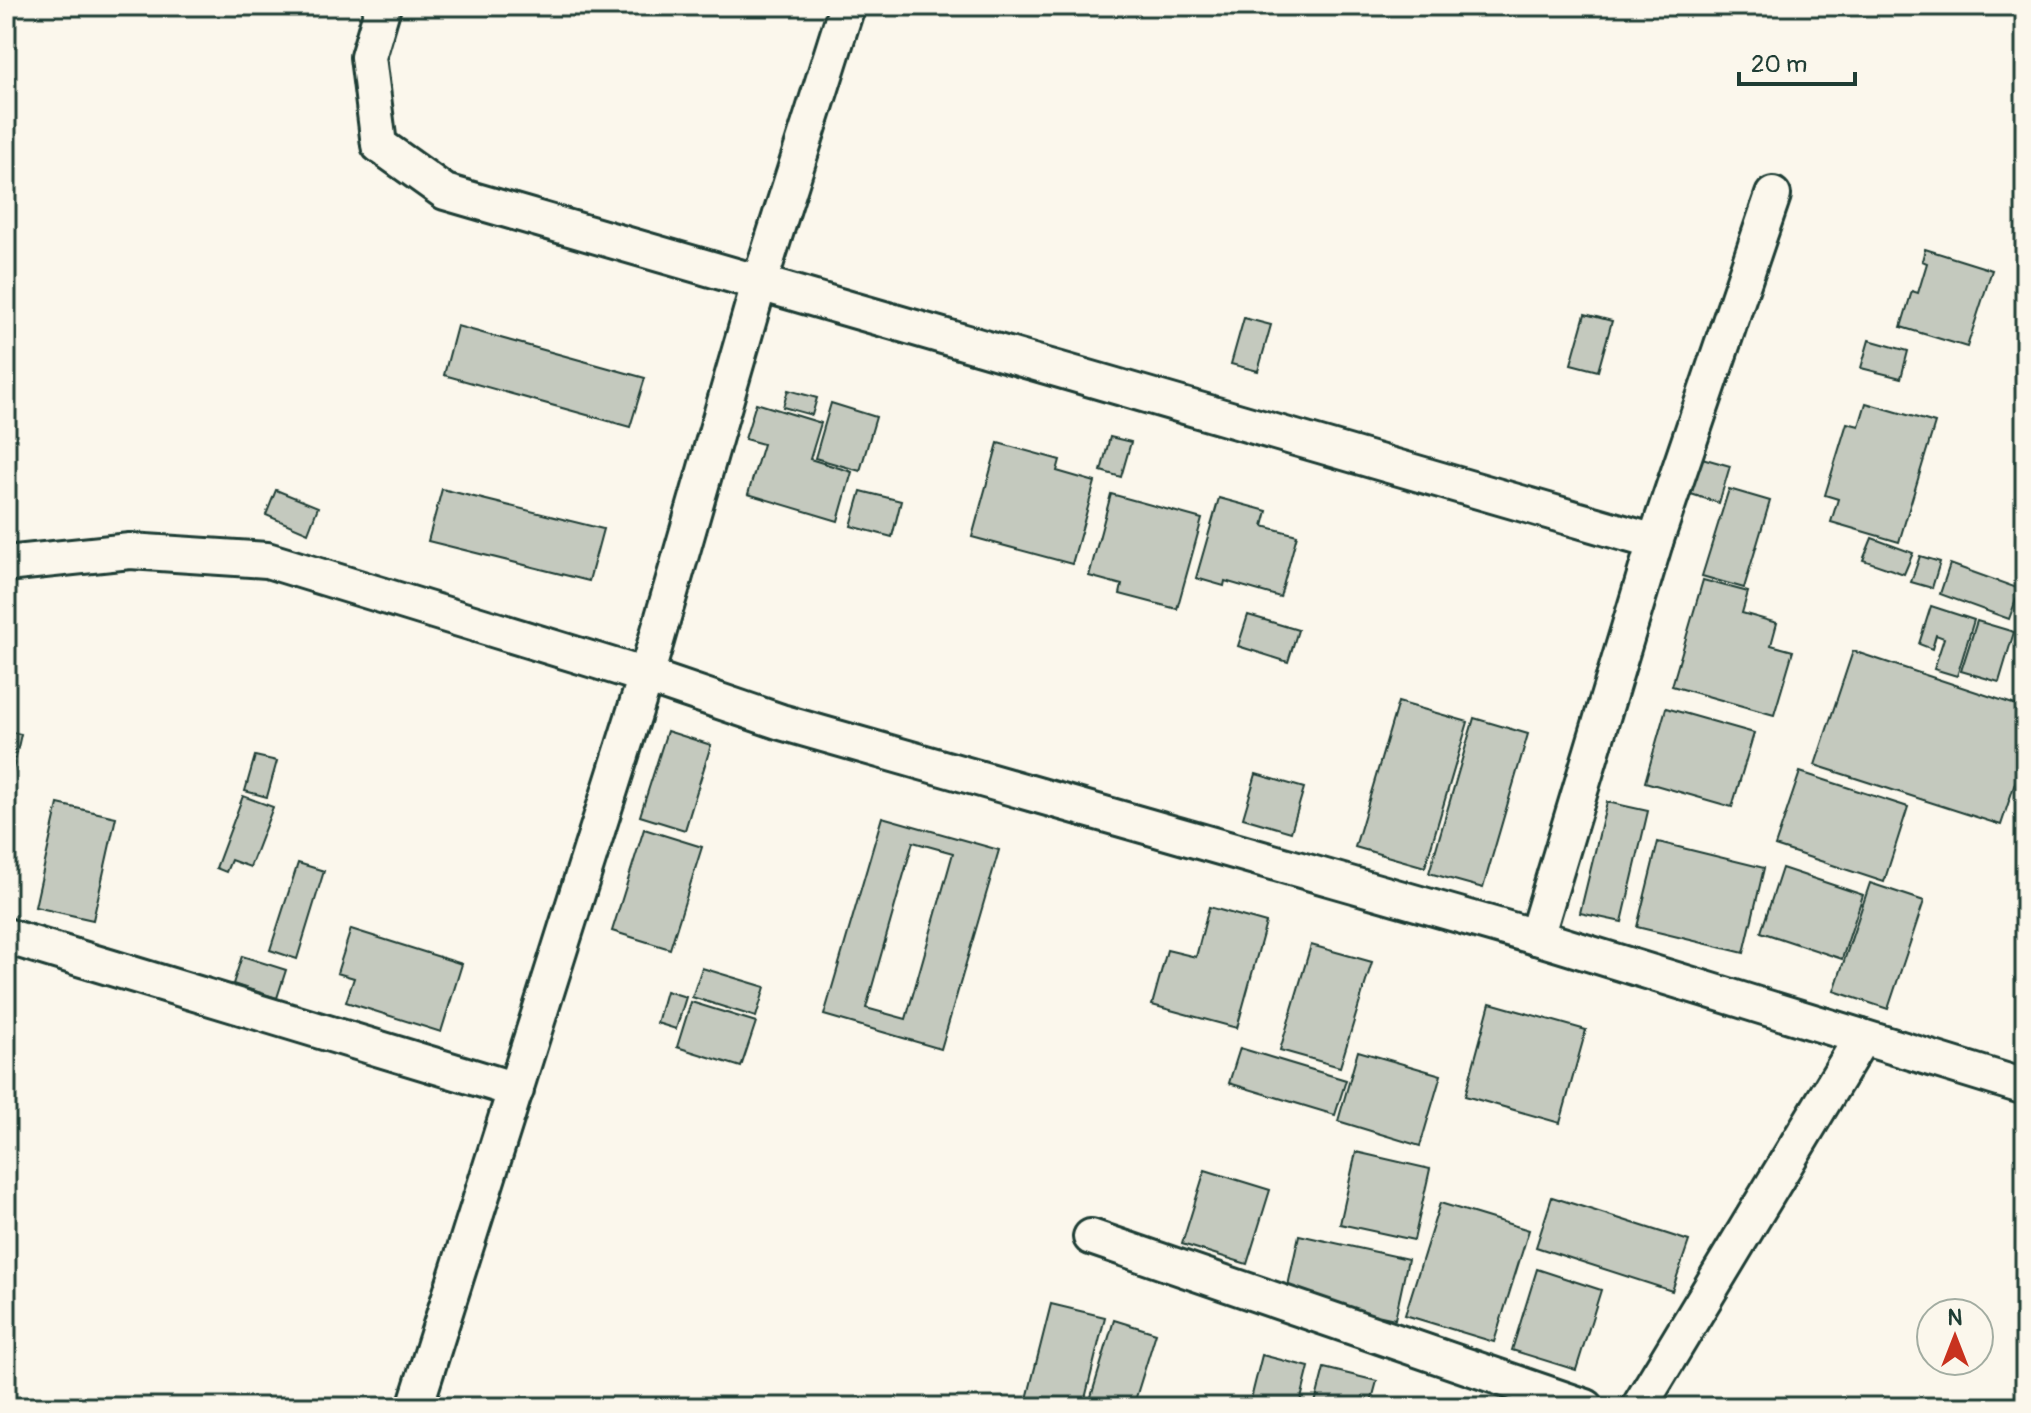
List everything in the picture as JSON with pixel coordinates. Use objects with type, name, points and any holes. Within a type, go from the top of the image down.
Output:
[{"type":"street","points":[[383,6],[368,57],[379,145],[445,192],[1655,542]]},
{"type":"street","points":[[415,1407],[646,676],[759,284],[847,6]]},
{"type":"street","points":[[1536,937],[1655,542],[1773,195]]},
{"type":"street","points":[[6,564],[130,551],[267,560],[646,676],[781,722],[1536,937],[2025,1087]]},
{"type":"street","points":[[6,936],[516,1090]]},
{"type":"street","points":[[1639,1407],[1862,1037]]},
{"type":"street","points":[[1091,1237],[1586,1407]]},
{"type":"building","points":[[1925,249],[1992,270],[1967,347],[1901,327],[1912,291],[1918,293],[1927,263],[1922,261]]},
{"type":"building","points":[[1585,314],[1612,321],[1598,371],[1571,364]]},
{"type":"building","points":[[1244,318],[1271,325],[1258,371],[1231,364]]},
{"type":"building","points":[[457,326],[645,378],[630,427],[444,375]]},
{"type":"building","points":[[1869,340],[1908,351],[1901,378],[1861,368]]},
{"type":"building","points":[[788,390],[817,398],[812,415],[783,407]]},
{"type":"building","points":[[756,403],[821,423],[810,459],[852,472],[838,521],[748,494],[763,444],[745,439]]},
{"type":"building","points":[[831,403],[876,417],[860,471],[815,458]]},
{"type":"building","points":[[1866,403],[1935,423],[1899,542],[1831,522],[1838,499],[1825,495],[1847,423],[1859,426]]},
{"type":"building","points":[[1110,437],[1131,442],[1121,477],[1101,471]]},
{"type":"building","points":[[998,443],[1060,460],[1057,471],[1095,482],[1072,564],[972,537]]},
{"type":"building","points":[[1702,458],[1730,466],[1719,503],[1691,494]]},
{"type":"building","points":[[442,489],[603,529],[589,581],[428,541]]},
{"type":"building","points":[[1729,489],[1770,501],[1744,588],[1702,576]]},
{"type":"building","points":[[276,490],[318,507],[308,533],[266,515]]},
{"type":"building","points":[[861,491],[901,501],[892,537],[851,526]]},
{"type":"building","points":[[1111,494],[1202,519],[1177,609],[1120,594],[1122,585],[1089,576]]},
{"type":"building","points":[[1219,498],[1267,511],[1263,526],[1297,535],[1280,597],[1225,581],[1224,586],[1196,578]]},
{"type":"building","points":[[1872,538],[1913,553],[1904,574],[1863,560]]},
{"type":"building","points":[[1920,556],[1940,562],[1932,588],[1911,582]]},
{"type":"building","points":[[1950,564],[2020,589],[2009,619],[1940,594]]},
{"type":"building","points":[[1703,580],[1748,592],[1742,613],[1777,623],[1771,645],[1793,651],[1774,715],[1672,686]]},
{"type":"building","points":[[1931,606],[1974,620],[1957,676],[1934,669],[1944,638],[1936,635],[1932,649],[1919,644]]},
{"type":"building","points":[[1248,615],[1298,630],[1288,662],[1238,646]]},
{"type":"building","points":[[1977,621],[2014,632],[1999,682],[1961,671]]},
{"type":"building","points":[[1853,651],[2025,708],[2025,753],[2001,825],[1815,765]]},
{"type":"building","points":[[1398,702],[1468,722],[1425,867],[1355,847]]},
{"type":"building","points":[[1666,708],[1754,733],[1732,807],[1645,782]]},
{"type":"building","points":[[1474,718],[1528,734],[1483,888],[1429,873]]},
{"type":"building","points":[[6,731],[21,734],[6,801]]},
{"type":"building","points":[[667,731],[711,745],[685,830],[640,816]]},
{"type":"building","points":[[255,756],[277,761],[267,797],[245,791]]},
{"type":"building","points":[[1800,772],[1908,807],[1884,882],[1775,846]]},
{"type":"building","points":[[1256,774],[1304,788],[1291,832],[1243,818]]},
{"type":"building","points":[[243,796],[273,807],[250,867],[231,860],[226,872],[216,868]]},
{"type":"building","points":[[1607,802],[1648,811],[1622,922],[1580,913]]},
{"type":"building","points":[[58,804],[116,817],[93,920],[35,907]]},
{"type":"building","points":[[882,817],[999,850],[941,1049],[824,1015]],"holes":[[[913,842],[953,853],[906,1019],[866,1008]]]},
{"type":"building","points":[[644,829],[702,847],[670,949],[612,931]]},
{"type":"building","points":[[1658,842],[1764,868],[1744,953],[1637,927]]},
{"type":"building","points":[[298,863],[324,871],[297,959],[270,950]]},
{"type":"building","points":[[1782,868],[1863,895],[1842,959],[1761,932]]},
{"type":"building","points":[[1870,883],[1924,901],[1888,1009],[1834,991]]},
{"type":"building","points":[[1209,907],[1266,923],[1237,1028],[1152,1005],[1167,950],[1196,957]]},
{"type":"building","points":[[351,929],[462,964],[441,1032],[346,1002],[354,978],[337,973]]},
{"type":"building","points":[[1311,945],[1372,962],[1340,1067],[1280,1050]]},
{"type":"building","points":[[242,956],[286,970],[277,998],[233,984]]},
{"type":"building","points":[[702,968],[765,987],[756,1017],[692,997]]},
{"type":"building","points":[[666,991],[686,997],[676,1029],[657,1023]]},
{"type":"building","points":[[691,1002],[756,1022],[741,1067],[677,1047]]},
{"type":"building","points":[[1490,1003],[1586,1030],[1560,1123],[1465,1096]]},
{"type":"building","points":[[1240,1048],[1346,1080],[1335,1115],[1229,1083]]},
{"type":"building","points":[[1358,1051],[1441,1075],[1420,1146],[1338,1121]]},
{"type":"building","points":[[1356,1152],[1430,1169],[1414,1240],[1340,1224]]},
{"type":"building","points":[[1205,1170],[1270,1190],[1247,1264],[1182,1244]]},
{"type":"building","points":[[1552,1197],[1689,1241],[1672,1291],[1536,1247]]},
{"type":"building","points":[[1440,1203],[1529,1230],[1494,1342],[1405,1315]]},
{"type":"building","points":[[1299,1235],[1408,1259],[1395,1319],[1286,1295]]},
{"type":"building","points":[[1537,1269],[1601,1290],[1576,1370],[1512,1350]]},
{"type":"building","points":[[1051,1304],[1105,1317],[1083,1407],[1025,1407]]},
{"type":"building","points":[[1114,1320],[1156,1333],[1133,1407],[1088,1407]]},
{"type":"building","points":[[1262,1355],[1309,1367],[1299,1407],[1249,1407]]},
{"type":"building","points":[[1324,1368],[1377,1381],[1370,1407],[1314,1407]]}]
